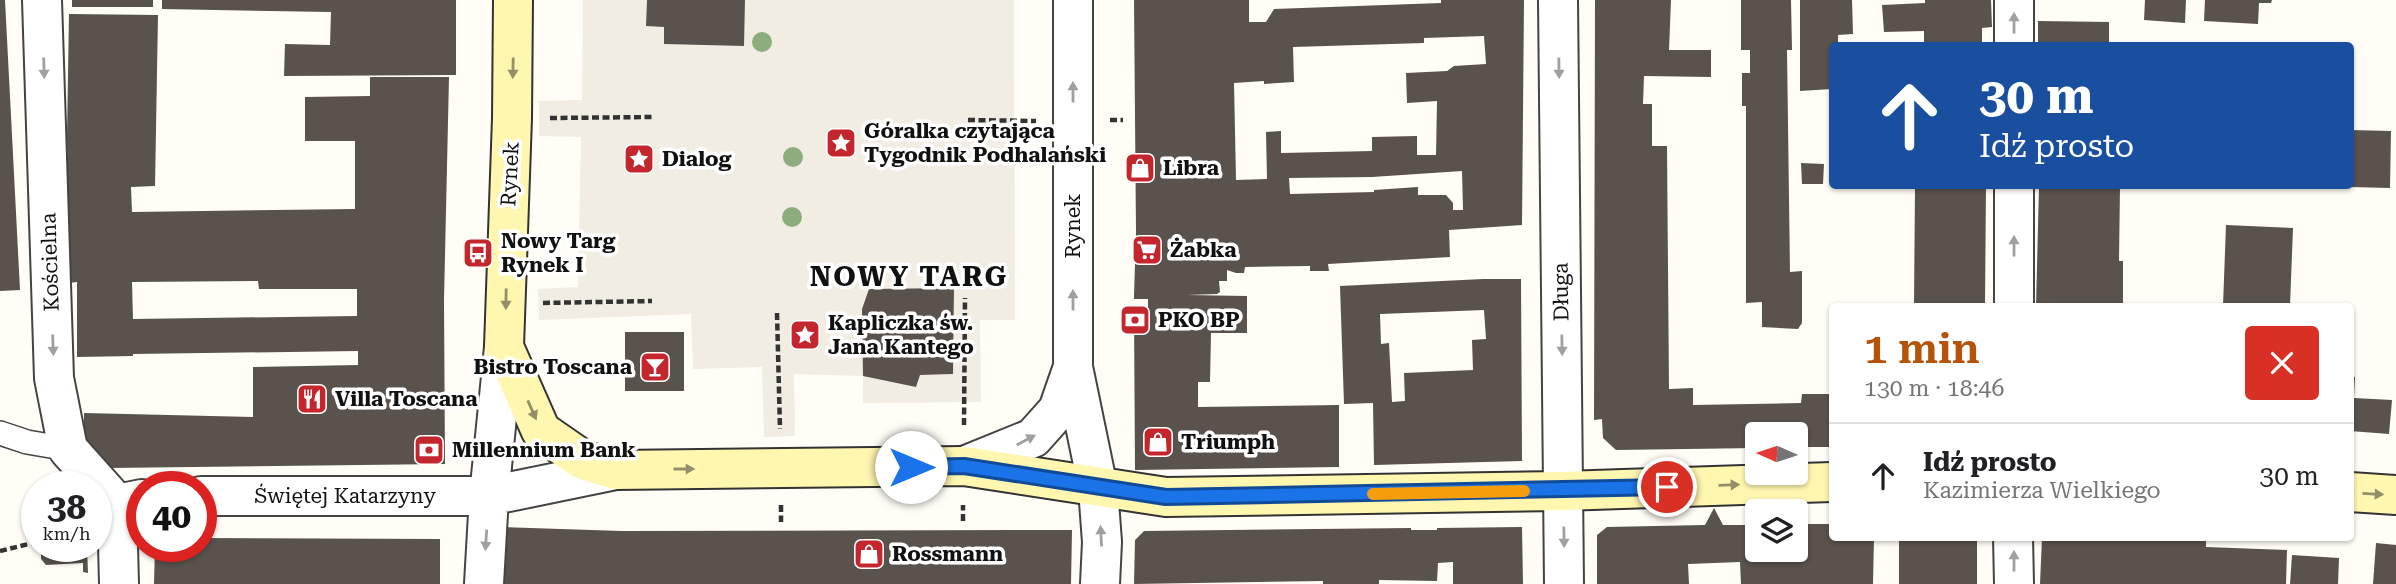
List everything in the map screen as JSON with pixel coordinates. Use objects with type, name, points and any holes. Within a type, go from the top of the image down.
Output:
[{"type":"street","name":"Kościelna","points":[[42,0],[54,378],[68,449]]},
{"type":"street","name":"Rynek","points":[[513,0],[504,347],[489,496],[616,470],[964,466],[1098,488],[1073,367],[1073,0]]},
{"type":"street","name":"Długa","points":[[1558,0],[1564,584]]},
{"type":"street","points":[[2014,0],[2014,42]]},
{"type":"street","points":[[2014,189],[2014,303]]},
{"type":"street","name":"Rynek","points":[[504,347],[541,431],[583,460],[616,470]]},
{"type":"street","name":"Rynek","points":[[964,466],[1033,438],[1058,410],[1073,367]]},
{"type":"street","points":[[68,449],[126,499]]},
{"type":"street","points":[[1100,584],[1102,542],[1098,488],[1166,497],[1563,491],[1829,482]]},
{"type":"street","points":[[2354,492],[2396,495]]},
{"type":"street","name":"Świętej Katarzyny","points":[[217,496],[489,496]]},
{"type":"street","points":[[484,584],[489,496]]},
{"type":"street","points":[[119,584],[126,527]]},
{"type":"street","points":[[2014,541],[2014,584]]},
{"type":"lane","points":[[0,433],[27,442],[68,449]]},
{"type":"path","points":[[539,118],[654,117]]},
{"type":"path","points":[[968,120],[1044,121]]},
{"type":"path","points":[[963,521],[965,298]]},
{"type":"path","points":[[538,303],[652,300]]},
{"type":"path","points":[[777,313],[780,436]]},
{"type":"path","points":[[0,551],[21,546]]},
{"type":"shaded area","points":[[583,0],[647,0],[664,27],[664,44],[743,46],[745,0],[1014,0],[1015,320],[980,320],[981,402],[863,403],[863,376],[794,374],[795,436],[764,437],[762,367],[693,369],[691,314],[539,320],[538,289],[578,287],[581,137],[539,136],[539,101],[582,100]],"holes":[[[954,288],[953,374],[920,375],[916,387],[870,289]]]},
{"type":"building","points":[[0,0],[5,0],[20,290],[0,291]]},
{"type":"building","points":[[72,0],[153,0],[153,7],[72,7]]},
{"type":"building","points":[[162,0],[456,0],[456,75],[284,76],[285,44],[330,45],[331,12],[162,9]]},
{"type":"building","points":[[647,0],[745,0],[744,46],[664,44],[664,27],[646,26]]},
{"type":"building","points":[[1134,0],[1249,0],[1249,22],[1266,22],[1274,9],[1441,3],[1441,0],[1524,0],[1522,225],[1449,230],[1450,257],[1328,264],[1329,271],[1310,271],[1310,266],[1245,267],[1244,273],[1227,270],[1227,281],[1219,281],[1220,292],[1217,294],[1187,295],[1247,296],[1247,333],[1211,333],[1210,382],[1198,382],[1198,407],[1339,405],[1339,467],[1135,470],[1134,314],[1148,314],[1148,299],[1134,299]],"holes":[[[1484,36],[1486,64],[1454,66],[1447,71],[1406,73],[1407,103],[1437,101],[1436,155],[1417,155],[1417,136],[1372,137],[1372,151],[1281,153],[1281,131],[1266,132],[1267,179],[1236,180],[1234,83],[1294,82],[1293,47],[1424,43],[1424,38]],[[1462,171],[1463,210],[1453,210],[1453,203],[1446,195],[1418,195],[1418,187],[1374,192],[1290,194],[1289,178],[1372,177]]]},
{"type":"building","points":[[1595,0],[1671,0],[1669,50],[1711,50],[1711,77],[1644,76],[1643,104],[1652,104],[1652,146],[1667,146],[1669,389],[1693,388],[1693,405],[1801,403],[1802,394],[1829,394],[1829,447],[1808,447],[1808,422],[1745,422],[1745,448],[1616,450],[1603,438],[1602,419],[1594,420]]},
{"type":"building","points":[[1741,0],[1791,0],[1792,50],[1787,50],[1790,272],[1802,271],[1802,323],[1798,329],[1762,327],[1762,302],[1746,303],[1746,106],[1742,106],[1742,73],[1750,73],[1750,50],[1741,50]]},
{"type":"building","points":[[1800,0],[1852,0],[1853,34],[1838,35],[1838,42],[1829,42],[1829,89],[1800,91]]},
{"type":"building","points":[[1925,0],[1991,0],[1992,27],[1982,28],[1982,42],[1924,42],[1924,31],[1884,32],[1882,5],[1925,3]]},
{"type":"building","points":[[2145,0],[2186,0],[2185,23],[2144,20]]},
{"type":"building","points":[[2205,0],[2272,0],[2271,3],[2259,3],[2258,24],[2204,21]]},
{"type":"building","points":[[69,14],[158,15],[155,186],[131,187],[132,212],[355,209],[355,141],[305,141],[305,97],[370,96],[370,77],[449,77],[444,300],[445,464],[109,468],[84,444],[84,413],[253,417],[253,367],[358,365],[358,351],[77,357],[77,282],[69,283]],"holes":[[[258,281],[259,289],[357,289],[357,316],[133,319],[132,282]]]},
{"type":"building","points":[[2038,21],[2109,22],[2109,42],[2038,42]]},
{"type":"building","points":[[2354,130],[2391,131],[2390,188],[2354,187]]},
{"type":"building","points":[[1801,163],[1824,164],[1823,184],[1802,184]]},
{"type":"building","points":[[1915,189],[1986,189],[1985,303],[1914,303]]},
{"type":"building","points":[[2039,189],[2120,189],[2119,261],[2123,261],[2123,303],[2036,303]]},
{"type":"building","points":[[2226,225],[2293,228],[2290,303],[2223,303]]},
{"type":"building","points":[[1521,279],[1522,461],[1374,465],[1373,403],[1344,404],[1340,286]],"holes":[[[1484,310],[1486,339],[1472,340],[1473,370],[1404,373],[1405,401],[1392,402],[1389,343],[1381,344],[1380,314]]]},
{"type":"building","points":[[954,288],[953,374],[920,375],[916,387],[863,376],[862,309],[869,289]]},
{"type":"building","points":[[625,332],[684,332],[684,391],[625,391]]},
{"type":"building","points":[[2354,398],[2392,400],[2389,434],[2354,431]]},
{"type":"building","points":[[1714,508],[1723,525],[1745,525],[1745,562],[1808,562],[1808,524],[1829,524],[1829,541],[1874,541],[1873,584],[1741,584],[1740,562],[1688,564],[1689,584],[1597,584],[1597,535],[1607,527],[1705,525]]},
{"type":"building","points":[[503,527],[621,531],[1072,530],[1071,584],[502,584]]},
{"type":"building","points":[[1522,527],[1523,584],[1453,584],[1453,562],[1438,563],[1437,581],[1379,580],[1379,584],[1323,584],[1323,581],[1134,584],[1135,540],[1144,531],[1437,530]]},
{"type":"building","points":[[217,538],[440,539],[440,584],[154,584],[155,562],[217,562]]},
{"type":"building","points":[[1899,541],[1977,541],[1977,584],[1899,584]]},
{"type":"building","points":[[2042,541],[2206,541],[2206,547],[2287,550],[2286,584],[2040,584]]},
{"type":"building","points":[[2376,543],[2396,545],[2396,584],[2373,584]]},
{"type":"building","points":[[2292,555],[2339,558],[2338,584],[2290,584]]},
{"type":"building","points":[[44,562],[88,562],[88,573],[83,572],[83,563],[46,565]]},
{"type":"slow traffic","points":[[1373,494],[1524,491]]},
{"type":"place","name":"Góralka czytająca Tygodnik Podhalański","points":[[841,143]]},
{"type":"place","name":"Dialog","points":[[639,159]]},
{"type":"place","name":"Libra","points":[[1140,168]]},
{"type":"place","name":"Żabka","points":[[1147,250]]},
{"type":"place","name":"Nowy Targ Rynek I","points":[[478,253]]},
{"type":"place","name":"PKO BP","points":[[1135,320]]},
{"type":"place","name":"Kapliczka św. Jana Kantego","points":[[805,335]]},
{"type":"place","name":"Bistro Toscana","points":[[655,367]]},
{"type":"place","name":"Villa Toscana","points":[[312,399]]},
{"type":"place","name":"Triumph","points":[[1158,442]]},
{"type":"place","name":"Millennium Bank","points":[[429,450]]},
{"type":"place","name":"Rossmann","points":[[869,554]]},
{"type":"district","name":"NOWY TARG","points":[[909,276]]},
{"type":"route","points":[[911,467],[964,466],[1166,497],[1667,487]]}]
